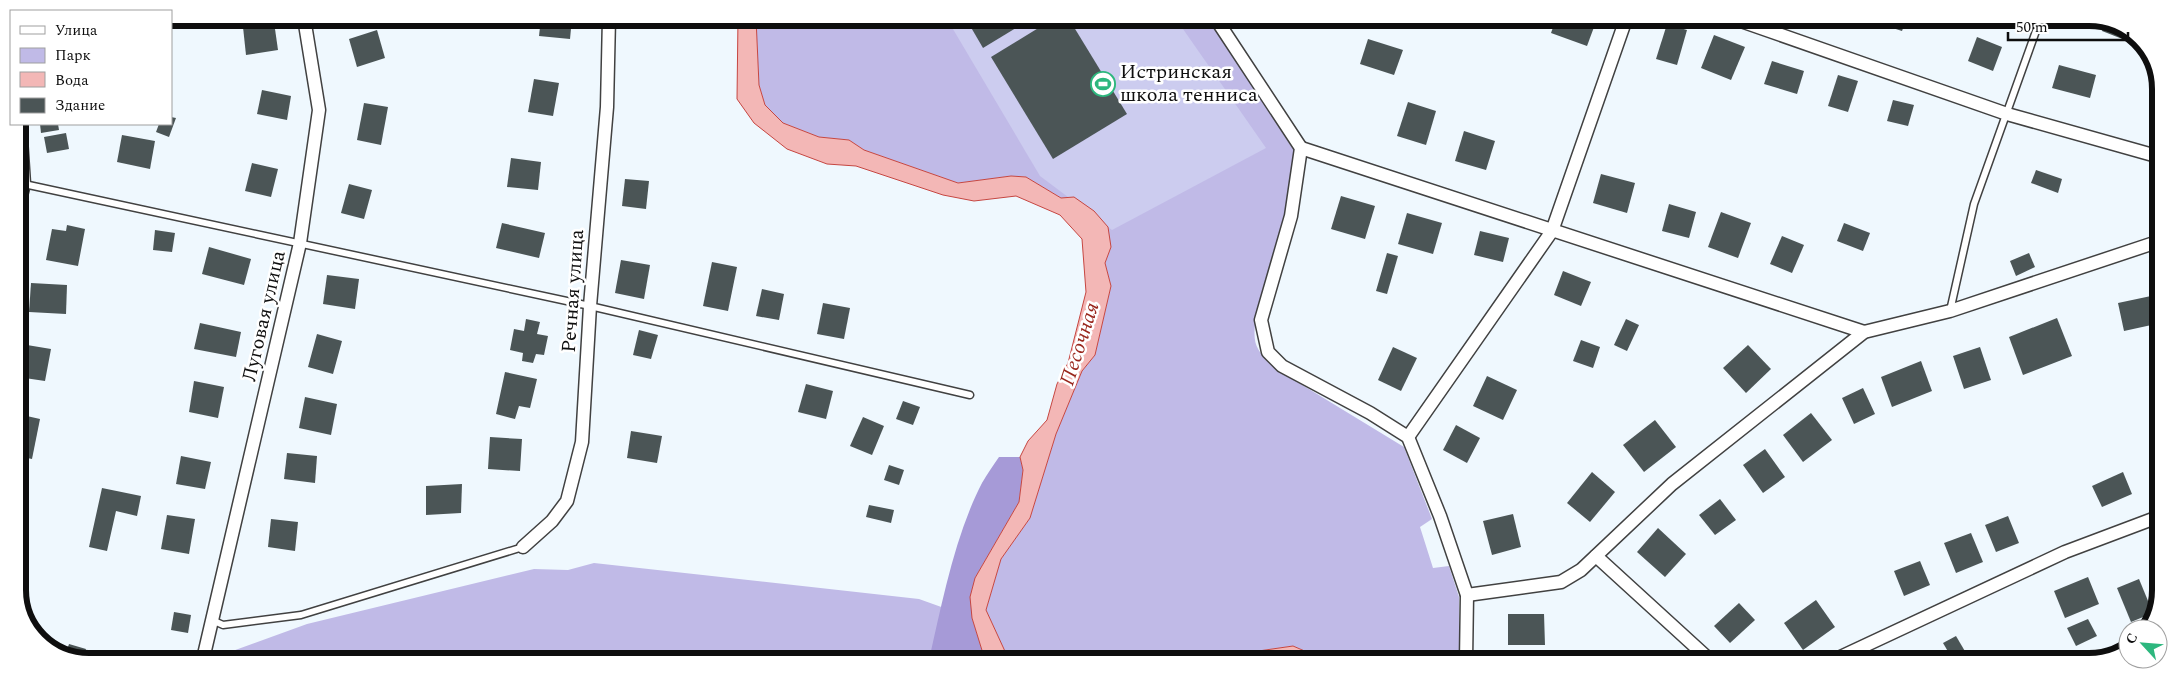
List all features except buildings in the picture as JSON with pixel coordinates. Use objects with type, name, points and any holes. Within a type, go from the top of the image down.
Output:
[{"type":"street","name":"Луговая улица","points":[[204,653],[300,243],[319,110],[305,26]]},
{"type":"street","name":"Речная улица","points":[[523,547],[552,521],[567,501],[582,442],[590,306],[607,107],[609,26]]},
{"type":"street","points":[[1221,26],[1301,148],[1864,332]]},
{"type":"street","points":[[1408,437],[1552,231],[1624,26]]},
{"type":"street","points":[[1755,26],[2007,114],[2152,154]]},
{"type":"street","points":[[1301,148],[1291,216],[1261,320],[1268,352],[1282,366],[1370,413],[1408,437],[1440,516],[1467,595],[1466,653]]},
{"type":"street","points":[[1467,595],[1538,587],[1561,582],[1581,570],[1672,484],[1864,332],[1950,311],[2152,244]]},
{"type":"street","points":[[1849,653],[2065,552],[2152,519]]},
{"type":"street","points":[[1596,556],[1702,653]]},
{"type":"lane","points":[[1950,311],[1974,204],[2036,32]]},
{"type":"lane","points":[[26,184],[590,306],[970,395]]},
{"type":"lane","points":[[211,620],[222,625],[301,615],[523,547]]},
{"type":"green space","points":[[756,26],[1214,26],[1296,154],[1299,166],[1256,316],[1254,334],[1257,346],[1263,356],[1276,369],[1404,447],[1432,519],[1420,527],[1433,568],[1449,566],[1459,597],[1459,653],[1308,653],[1293,646],[1245,653],[1006,653],[986,610],[1001,559],[1030,518],[1056,434],[1082,371],[1095,355],[1111,286],[1105,263],[1111,247],[1061,198],[1026,177],[1011,176],[958,183],[864,150],[849,140],[819,137],[783,123],[765,105],[759,85]]},
{"type":"green space","points":[[594,563],[919,599],[972,618],[983,653],[227,653],[307,624],[534,569],[568,570]]},
{"type":"shaded area","name":"Истринская школа тенниса","points":[[951,26],[1181,26],[1266,148],[1112,230],[1040,176]]},
{"type":"shaded area","points":[[999,457],[1020,457],[1023,470],[1019,502],[975,578],[972,618],[983,653],[931,653],[950,570],[964,525],[982,483]]},
{"type":"water","name":"Песочная","points":[[738,26],[756,26],[759,85],[765,105],[783,123],[819,137],[849,140],[864,150],[958,183],[1011,176],[1026,177],[1061,198],[1074,197],[1094,211],[1108,227],[1111,247],[1105,263],[1111,286],[1095,355],[1082,371],[1056,434],[1030,518],[1001,559],[986,610],[1006,653],[983,653],[972,618],[970,597],[975,578],[1019,502],[1023,470],[1020,457],[1028,441],[1047,420],[1057,384],[1068,363],[1086,292],[1082,239],[1060,215],[1016,196],[974,201],[943,195],[856,166],[827,164],[787,149],[754,123],[737,99]]},
{"type":"water","points":[[1293,646],[1308,653],[1245,653]]},
{"type":"place","name":"Истринская школа тенниса","points":[[1103,84]]}]
